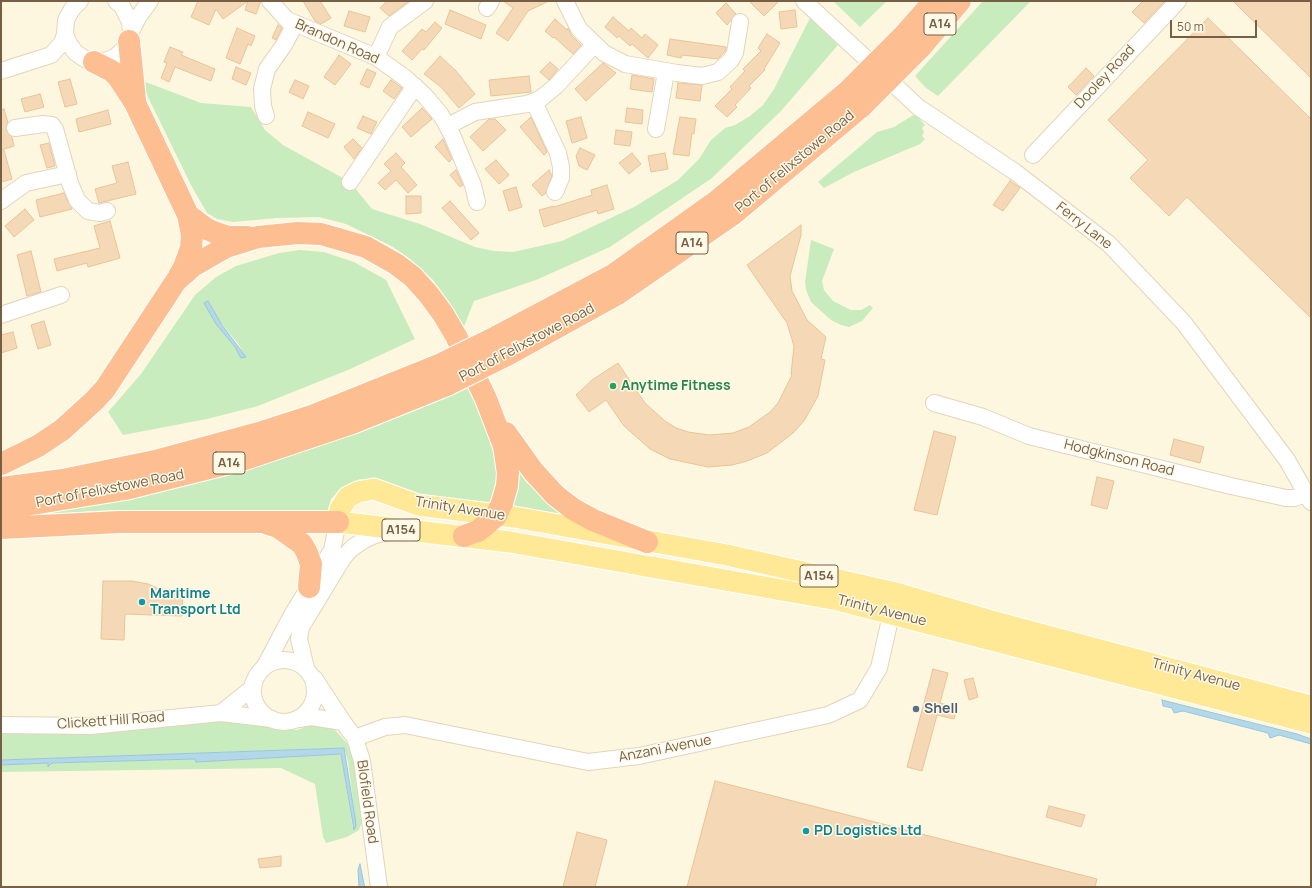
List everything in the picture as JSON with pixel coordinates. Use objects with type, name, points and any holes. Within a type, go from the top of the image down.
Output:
[{"type":"highway","name":"Port of Felixstowe Road","points":[[912,41],[934,1]]},
{"type":"highway","name":"Port of Felixstowe Road","points":[[1,508],[125,489],[246,459],[352,423],[449,384],[501,346],[613,275],[717,201],[854,99],[912,41],[960,1]]},
{"type":"highway","points":[[130,36],[135,103]]},
{"type":"highway","points":[[1,464],[38,446],[62,430],[106,389],[176,281],[184,267],[191,248],[192,235],[188,215],[135,103],[115,74],[89,60]]},
{"type":"highway","points":[[188,215],[207,229],[228,237],[258,237],[298,233],[321,234],[366,246],[413,276],[443,314],[456,336],[486,399],[504,446],[508,473],[505,494],[496,516],[478,531],[464,536]]},
{"type":"highway","points":[[176,281],[193,266],[209,256],[243,241],[258,237]]},
{"type":"highway","name":"Port of Felixstowe Road","points":[[1,488],[62,480],[155,461],[262,432],[312,416],[438,365],[501,346]]},
{"type":"highway","points":[[486,399],[514,447],[555,495],[573,509],[593,520],[647,542]]},
{"type":"highway","points":[[1,528],[120,522],[338,522]]},
{"type":"highway","points":[[262,522],[278,527],[302,544],[307,553],[310,564],[309,587]]},
{"type":"main road","name":"Trinity Avenue","points":[[1311,706],[1002,624],[893,603],[830,598],[600,557],[464,536],[398,530],[338,522],[340,508],[348,497],[358,492],[374,489],[418,505],[496,516],[514,517],[647,542],[727,555],[893,603],[1311,723]]},
{"type":"street","points":[[51,55],[62,43],[65,34],[66,20],[72,9],[80,1]]},
{"type":"street","points":[[116,1],[127,13],[130,36]]},
{"type":"street","points":[[1,71],[51,55],[105,61],[115,57],[123,50],[139,16],[150,1]]},
{"type":"street","name":"Brandon Road","points":[[270,1],[283,17],[295,24],[330,36],[376,57],[415,86],[434,106],[448,126],[473,185],[477,202]]},
{"type":"street","points":[[376,57],[390,27],[425,1]]},
{"type":"street","points":[[565,1],[579,29],[594,45],[614,59],[625,64],[666,72],[702,76],[718,72],[735,53],[740,22]]},
{"type":"street","name":"Ferry Lane","points":[[804,1],[918,107],[948,129],[1015,172],[1109,244],[1184,323],[1281,451],[1309,498]]},
{"type":"street","name":"Dooley Road","points":[[1032,154],[1178,1]]},
{"type":"street","points":[[266,116],[263,106],[262,89],[267,69],[284,45],[295,24]]},
{"type":"street","points":[[65,34],[72,48],[89,60]]},
{"type":"street","points":[[448,126],[475,112],[534,102],[546,95],[556,86],[594,45]]},
{"type":"street","points":[[656,129],[666,72]]},
{"type":"street","points":[[350,182],[415,86]]},
{"type":"street","points":[[534,102],[558,153],[562,167],[561,178],[555,192]]},
{"type":"street","points":[[15,128],[43,124],[52,125],[55,129],[74,194],[84,209],[100,213],[107,211]]},
{"type":"street","points":[[1,201],[26,183],[68,174]]},
{"type":"street","points":[[2,311],[61,295]]},
{"type":"street","name":"Hodgkinson Road","points":[[934,403],[983,417],[1029,436],[1231,486],[1286,498],[1309,498]]},
{"type":"street","points":[[221,713],[250,689],[332,550],[338,522]]},
{"type":"street","points":[[298,719],[307,713],[314,700],[315,685],[309,672],[299,639],[301,627],[343,558],[352,548],[375,535],[398,530]]},
{"type":"street","name":"Anzani Avenue","points":[[355,738],[385,727],[405,725],[588,762],[639,756],[828,715],[860,700],[879,668],[893,603]]},
{"type":"street","points":[[309,672],[290,660],[273,661],[261,671],[253,693],[255,701],[265,715],[272,720],[290,722],[311,717],[343,722]]},
{"type":"street","name":"Blofield Road","points":[[309,672],[355,738],[362,761],[379,887]]},
{"type":"street","name":"Clickett Hill Road","points":[[1,725],[91,726],[221,713],[272,720]]},
{"type":"green space","points":[[833,1],[887,1],[860,27]]},
{"type":"green space","points":[[983,1],[1031,1],[938,96],[926,88],[915,76]]},
{"type":"green space","points":[[810,18],[838,45],[781,111],[712,178],[610,247],[536,280],[474,301],[463,329],[451,305],[433,280],[410,259],[393,247],[346,224],[319,217],[277,218],[233,222],[217,219],[207,213],[191,185],[145,91],[143,81],[201,103],[251,107],[265,130],[283,145],[350,182],[372,209],[420,224],[475,247],[494,251],[513,252],[562,241],[634,207],[678,180],[699,159],[711,140],[725,128],[735,125],[750,116],[763,105],[774,89]]},
{"type":"green space","points":[[915,114],[925,125],[922,128],[924,132],[922,136],[925,139],[920,144],[854,172],[824,188],[818,182],[877,132],[894,127]]},
{"type":"green space","points":[[811,240],[834,249],[822,281],[824,290],[833,301],[851,310],[861,310],[870,305],[873,308],[862,321],[849,327],[841,325],[831,320],[811,302],[806,290],[805,282]]},
{"type":"green space","points":[[300,250],[324,252],[354,262],[386,280],[415,339],[348,370],[258,406],[207,419],[123,435],[108,412],[141,374],[195,295],[216,277],[236,266],[279,253]],"holes":[[[205,303],[239,345],[245,357],[241,358],[235,347],[216,324]]]},
{"type":"green space","points":[[469,384],[496,455],[498,475],[490,511],[422,500],[376,482],[360,479],[342,487],[331,499],[327,515],[112,510],[1,517]]},
{"type":"green space","points":[[515,466],[527,483],[566,516],[509,506]]},
{"type":"green space","points":[[233,720],[282,730],[297,730],[313,724],[332,728],[336,731],[351,748],[355,762],[363,820],[359,830],[347,837],[326,843],[323,837],[315,784],[281,768],[1,772],[1,765],[48,763],[49,767],[52,763],[195,759],[196,762],[341,754],[353,829],[355,817],[348,761],[344,748],[1,760],[1,733]]},
{"type":"water","points":[[208,301],[222,325],[246,357],[241,358],[235,347],[216,324],[204,303]]},
{"type":"water","points":[[1162,700],[1297,734],[1311,739],[1311,744],[1279,735],[1270,738],[1268,733],[1183,711],[1174,713],[1172,708],[1163,706]]},
{"type":"water","points":[[344,748],[355,817],[356,826],[354,830],[341,754],[196,762],[195,759],[52,763],[48,767],[48,763],[1,765],[1,760]]},
{"type":"water","points":[[360,864],[365,887],[359,887],[358,870]]},
{"type":"building","points":[[198,1],[248,1],[223,19],[216,9],[209,25],[191,17]]},
{"type":"building","points":[[248,1],[261,1],[256,14],[245,10]]},
{"type":"building","points":[[303,1],[320,1],[331,18],[321,24],[315,21]]},
{"type":"building","points":[[387,1],[409,1],[389,16],[380,8]]},
{"type":"building","points":[[503,1],[549,1],[528,11],[508,41],[496,33],[513,8]]},
{"type":"building","points":[[749,1],[779,1],[764,16]]},
{"type":"building","points":[[1143,1],[1165,1],[1144,23],[1132,12]]},
{"type":"building","points":[[1233,1],[1311,1],[1311,78]]},
{"type":"building","points":[[726,3],[736,14],[727,25],[716,13]]},
{"type":"building","points":[[450,10],[486,25],[481,39],[445,24]]},
{"type":"building","points":[[795,10],[797,27],[781,29],[779,12]]},
{"type":"building","points":[[349,11],[370,17],[365,32],[344,26]]},
{"type":"building","points":[[613,17],[629,31],[631,28],[642,38],[645,34],[658,45],[648,58],[632,44],[630,46],[619,36],[617,38],[605,27]]},
{"type":"building","points":[[1208,18],[1311,119],[1311,318],[1187,197],[1169,216],[1130,178],[1148,160],[1108,120]]},
{"type":"building","points":[[555,19],[567,30],[568,28],[572,36],[581,45],[573,54],[545,31]]},
{"type":"building","points":[[435,22],[442,28],[424,50],[422,49],[412,60],[402,51],[422,29],[426,32]]},
{"type":"building","points":[[278,25],[282,28],[276,40],[272,38]]},
{"type":"building","points":[[237,28],[255,36],[251,46],[248,44],[240,64],[226,58]]},
{"type":"building","points":[[767,34],[780,43],[764,69],[765,70],[749,86],[751,88],[735,105],[737,107],[727,117],[715,106],[732,89],[730,87],[745,71],[743,69],[761,51],[758,48]]},
{"type":"building","points":[[670,39],[726,47],[726,50],[718,59],[682,55],[681,58],[667,55]]},
{"type":"building","points":[[170,47],[183,52],[181,55],[215,69],[211,81],[175,67],[169,82],[161,78],[167,63],[164,62]]},
{"type":"building","points":[[339,55],[351,64],[335,85],[324,77]]},
{"type":"building","points":[[440,56],[456,71],[475,94],[459,108],[441,87],[424,74]]},
{"type":"building","points":[[550,62],[558,69],[549,80],[540,72]]},
{"type":"building","points":[[603,63],[616,73],[586,101],[575,89]]},
{"type":"building","points":[[236,67],[251,73],[246,85],[232,79]]},
{"type":"building","points":[[1086,68],[1094,76],[1076,95],[1068,87]]},
{"type":"building","points":[[367,69],[376,73],[369,88],[360,84]]},
{"type":"building","points":[[632,75],[654,79],[652,92],[630,89]]},
{"type":"building","points":[[529,76],[531,92],[491,96],[489,80]]},
{"type":"building","points":[[70,79],[77,104],[65,107],[58,82]]},
{"type":"building","points":[[295,80],[309,86],[303,99],[289,92]]},
{"type":"building","points":[[391,80],[402,88],[394,99],[383,91]]},
{"type":"building","points":[[678,83],[702,85],[700,101],[676,98]]},
{"type":"building","points":[[40,94],[44,107],[25,112],[21,99]]},
{"type":"building","points":[[422,108],[432,119],[411,137],[402,127]]},
{"type":"building","points":[[627,108],[643,110],[642,124],[625,122]]},
{"type":"building","points":[[4,109],[8,123],[6,130],[12,137],[14,146],[1,150],[1,110]]},
{"type":"building","points":[[108,110],[111,124],[79,132],[76,119]]},
{"type":"building","points":[[308,112],[335,124],[328,138],[302,126]]},
{"type":"building","points":[[363,116],[377,122],[371,134],[357,128]]},
{"type":"building","points":[[531,117],[547,152],[544,155],[520,127]]},
{"type":"building","points":[[581,117],[587,138],[572,143],[566,121]]},
{"type":"building","points":[[680,117],[696,119],[694,134],[692,133],[689,156],[673,154]]},
{"type":"building","points":[[489,119],[495,119],[506,130],[483,151],[470,137]]},
{"type":"building","points":[[616,130],[632,132],[630,146],[614,144]]},
{"type":"building","points":[[353,139],[362,148],[354,159],[344,147]]},
{"type":"building","points":[[443,139],[452,159],[449,162],[435,147]]},
{"type":"building","points":[[49,143],[55,166],[47,168],[40,145]]},
{"type":"building","points":[[580,148],[595,155],[587,170],[579,166],[576,156]]},
{"type":"building","points":[[1,150],[4,150],[12,179],[1,182]]},
{"type":"building","points":[[396,153],[405,163],[401,167],[417,185],[408,193],[396,180],[385,190],[378,183],[391,171],[384,164]]},
{"type":"building","points":[[632,153],[641,164],[629,174],[619,163]]},
{"type":"building","points":[[665,153],[668,169],[651,172],[648,156]]},
{"type":"building","points":[[496,160],[509,175],[499,184],[485,169]]},
{"type":"building","points":[[128,162],[136,194],[99,203],[95,189],[117,183],[112,166]]},
{"type":"building","points":[[456,170],[463,185],[460,187],[450,175]]},
{"type":"building","points":[[549,170],[552,176],[546,193],[542,196],[532,185]]},
{"type":"building","points":[[1010,181],[1020,188],[1003,211],[993,205]]},
{"type":"building","points":[[607,185],[614,209],[598,214],[597,210],[544,227],[539,210],[592,195],[591,190]]},
{"type":"building","points":[[516,187],[522,207],[509,211],[503,191]]},
{"type":"building","points":[[64,193],[72,209],[40,217],[36,200]]},
{"type":"building","points":[[406,196],[421,196],[421,213],[406,214]]},
{"type":"building","points":[[450,201],[479,233],[471,240],[442,208]]},
{"type":"building","points":[[25,209],[34,220],[14,237],[5,226]]},
{"type":"building","points":[[110,221],[120,258],[88,267],[87,263],[57,271],[54,259],[100,248],[94,226]]},
{"type":"building","points":[[801,225],[801,235],[790,276],[792,291],[807,320],[826,337],[821,359],[825,360],[818,396],[804,421],[793,433],[767,453],[747,461],[732,465],[708,467],[670,459],[650,449],[624,426],[606,400],[589,412],[576,395],[592,380],[618,363],[645,403],[665,421],[676,428],[688,432],[709,435],[733,433],[749,427],[770,412],[778,403],[792,375],[794,346],[787,323],[747,265]]},
{"type":"building","points":[[31,251],[41,292],[27,296],[17,255]]},
{"type":"building","points":[[44,321],[51,345],[38,349],[31,325]]},
{"type":"building","points":[[13,332],[17,348],[1,353],[1,335]]},
{"type":"building","points":[[934,431],[956,437],[937,515],[914,510]]},
{"type":"building","points":[[1174,439],[1204,447],[1200,463],[1170,455]]},
{"type":"building","points":[[1097,477],[1114,481],[1107,509],[1091,505]]},
{"type":"building","name":"Maritime Transport Ltd","points":[[103,581],[132,581],[148,584],[159,589],[183,590],[182,616],[125,614],[124,640],[101,639]]},
{"type":"building","points":[[933,669],[948,673],[940,703],[957,708],[954,719],[937,715],[922,771],[907,767]]},
{"type":"building","points":[[973,678],[978,697],[969,700],[964,680]]},
{"type":"building","name":"PD Logistics Ltd","points":[[715,781],[1097,879],[1095,887],[687,887]]},
{"type":"building","points":[[1049,806],[1085,815],[1081,827],[1046,817]]},
{"type":"building","points":[[577,832],[607,840],[595,887],[563,887]]},
{"type":"building","points":[[281,856],[281,866],[260,868],[258,859]]},
{"type":"place","name":"Anytime Fitness","points":[[613,386]]},
{"type":"place","name":"Maritime Transport Ltd","points":[[142,602]]},
{"type":"place","name":"Shell","points":[[916,709]]},
{"type":"place","name":"PD Logistics Ltd","points":[[806,831]]}]
